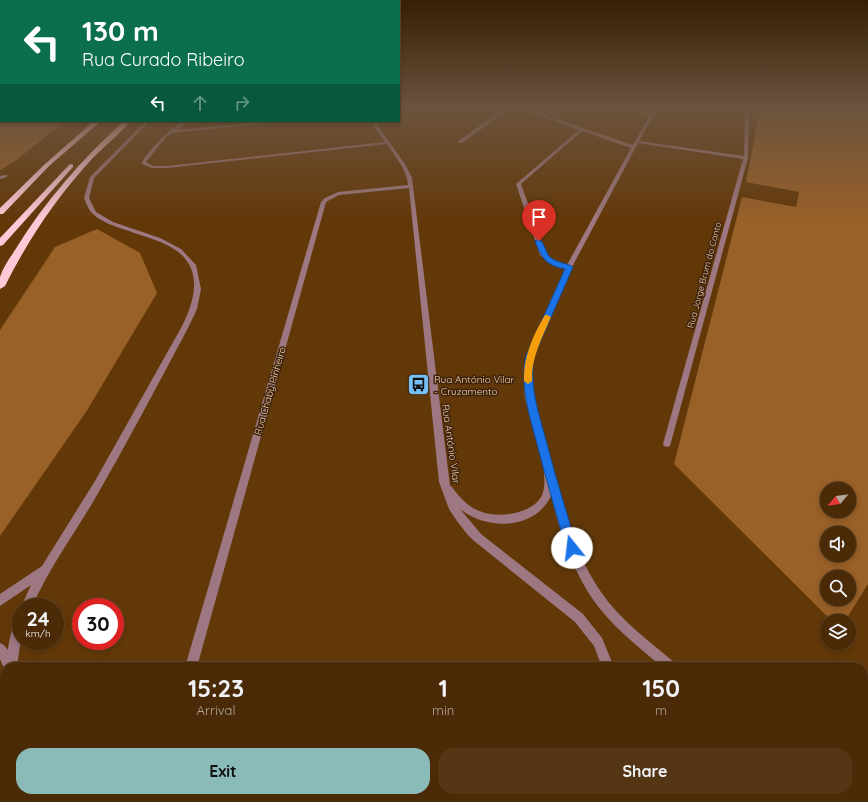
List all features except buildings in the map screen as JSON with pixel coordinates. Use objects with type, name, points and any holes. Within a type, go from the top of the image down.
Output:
[{"type":"highway","points":[[0,212],[47,165],[69,146]]},
{"type":"highway","points":[[0,243],[77,160],[92,146]]},
{"type":"highway","points":[[0,286],[34,225],[59,192],[101,146]]},
{"type":"street","points":[[31,598],[47,567],[102,478],[187,322],[196,299],[198,288],[195,267],[178,248],[162,240],[103,220],[93,212],[87,202],[85,195],[92,178],[123,146]]},
{"type":"street","points":[[156,146],[145,160],[144,163],[148,166],[167,167],[356,146]]},
{"type":"street","name":"Rua António Vilar","points":[[390,146],[408,171],[411,186],[444,482],[452,508],[463,524],[477,537],[579,618],[598,642],[606,662]]},
{"type":"street","points":[[562,146],[518,184],[544,255],[556,265],[569,267]]},
{"type":"street","points":[[635,146],[569,267],[530,356],[528,392],[549,473],[572,548],[581,571],[593,590],[620,622],[665,662]]},
{"type":"street","points":[[655,146],[746,158]]},
{"type":"street","name":"Rua Jorge Brum do Canto","points":[[667,444],[746,158],[746,146]]},
{"type":"street","name":"Rua Chaby Pinheiro","points":[[192,662],[324,202],[338,194],[411,186]]},
{"type":"street","points":[[444,482],[464,507],[488,520],[501,520],[515,518],[530,513],[539,505],[548,492],[549,473]]},
{"type":"street","points":[[0,601],[47,567]]},
{"type":"street","points":[[0,649],[8,662]]},
{"type":"street","points":[[11,662],[13,650]]},
{"type":"shaded area","points":[[0,146],[33,146],[14,162],[0,170]]},
{"type":"shaded area","points":[[753,146],[868,146],[868,584],[856,603],[856,570],[820,570],[820,606],[854,606],[849,614],[825,614],[674,464],[742,197],[796,207],[799,192],[746,182]]},
{"type":"shaded area","points":[[97,229],[140,253],[157,293],[86,412],[0,536],[0,330],[55,247]]},
{"type":"slow traffic","points":[[528,381],[530,356],[547,317]]},
{"type":"place","name":"Rua António Vilar - Cruzamento","points":[[419,385]]},
{"type":"route","points":[[539,241],[544,255],[548,260],[556,265],[569,267],[530,356],[528,392],[549,473],[572,548]]}]
